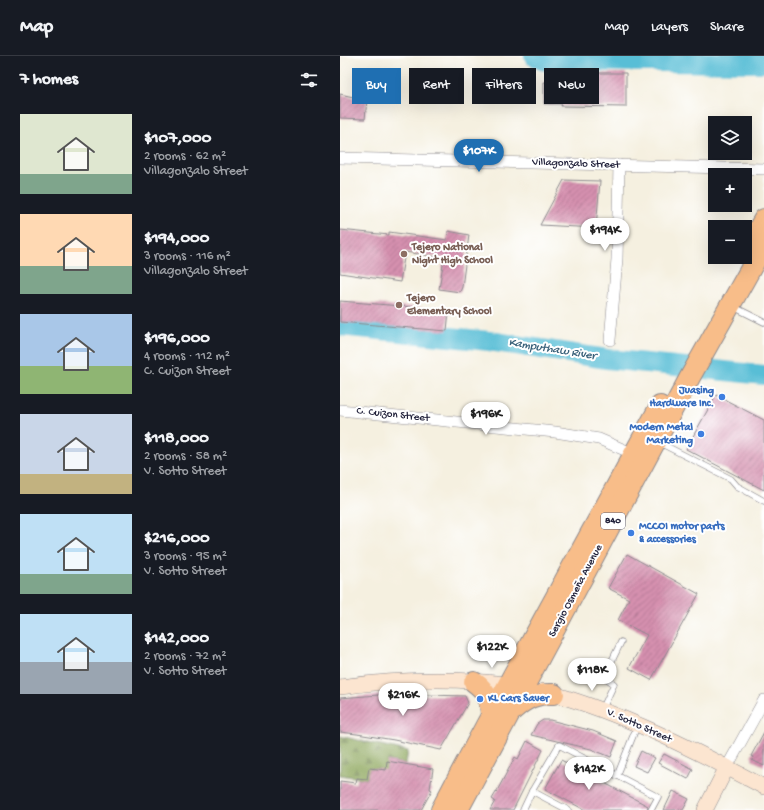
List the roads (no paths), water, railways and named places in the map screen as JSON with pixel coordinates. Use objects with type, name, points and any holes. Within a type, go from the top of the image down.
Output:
[{"type":"highway","points":[[752,240],[764,219]]},
{"type":"highway","name":"Sergio Osmeña Avenue","points":[[698,349],[730,305],[764,245]]},
{"type":"highway","name":"Sergio Osmeña Avenue","points":[[458,810],[511,712],[516,685],[572,568],[634,454],[683,376],[698,349],[739,264]]},
{"type":"highway","name":"Sergio Osmeña Avenue","points":[[440,810],[491,714],[516,685],[536,665],[656,441],[683,376]]},
{"type":"highway","points":[[536,665],[537,681],[549,693]]},
{"type":"highway","points":[[474,682],[486,693],[490,704],[491,714]]},
{"type":"highway","points":[[511,712],[530,698],[549,693]]},
{"type":"street","name":"Villagonzalo Street","points":[[340,158],[764,169]]},
{"type":"street","points":[[610,340],[617,259],[619,165]]},
{"type":"street","name":"C. Cuizon Street","points":[[340,410],[568,434],[599,439],[634,454]]},
{"type":"street","name":"V. Sotto Street","points":[[340,686],[397,681],[474,682],[516,685],[549,693],[602,710],[638,724],[727,767],[764,787]]},
{"type":"street","points":[[705,810],[764,700]]},
{"type":"lane","points":[[730,305],[764,322]]},
{"type":"lane","points":[[656,441],[731,479],[737,486],[764,501]]},
{"type":"lane","points":[[602,710],[614,684],[606,678],[605,675],[621,642]]},
{"type":"lane","points":[[617,776],[638,724]]},
{"type":"lane","points":[[523,810],[532,791],[559,745],[658,797],[651,810]]},
{"type":"lane","points":[[532,791],[568,810]]},
{"type":"waterway","points":[[534,56],[544,61],[764,63]]},
{"type":"waterway","name":"Kamputhaw River","points":[[340,326],[489,341],[607,359],[764,375]]},
{"type":"place","name":"Tejero National Night High School","points":[[404,254]]},
{"type":"place","name":"Tejero Elementary School","points":[[399,305]]},
{"type":"place","name":"Juasing Hardware Inc.","points":[[722,397]]},
{"type":"place","name":"Modern Metal Marketing","points":[[701,434]]},
{"type":"place","name":"MCCOI motor parts & accessories","points":[[631,533]]},
{"type":"place","name":"KL Cars Saver","points":[[480,699]]}]
